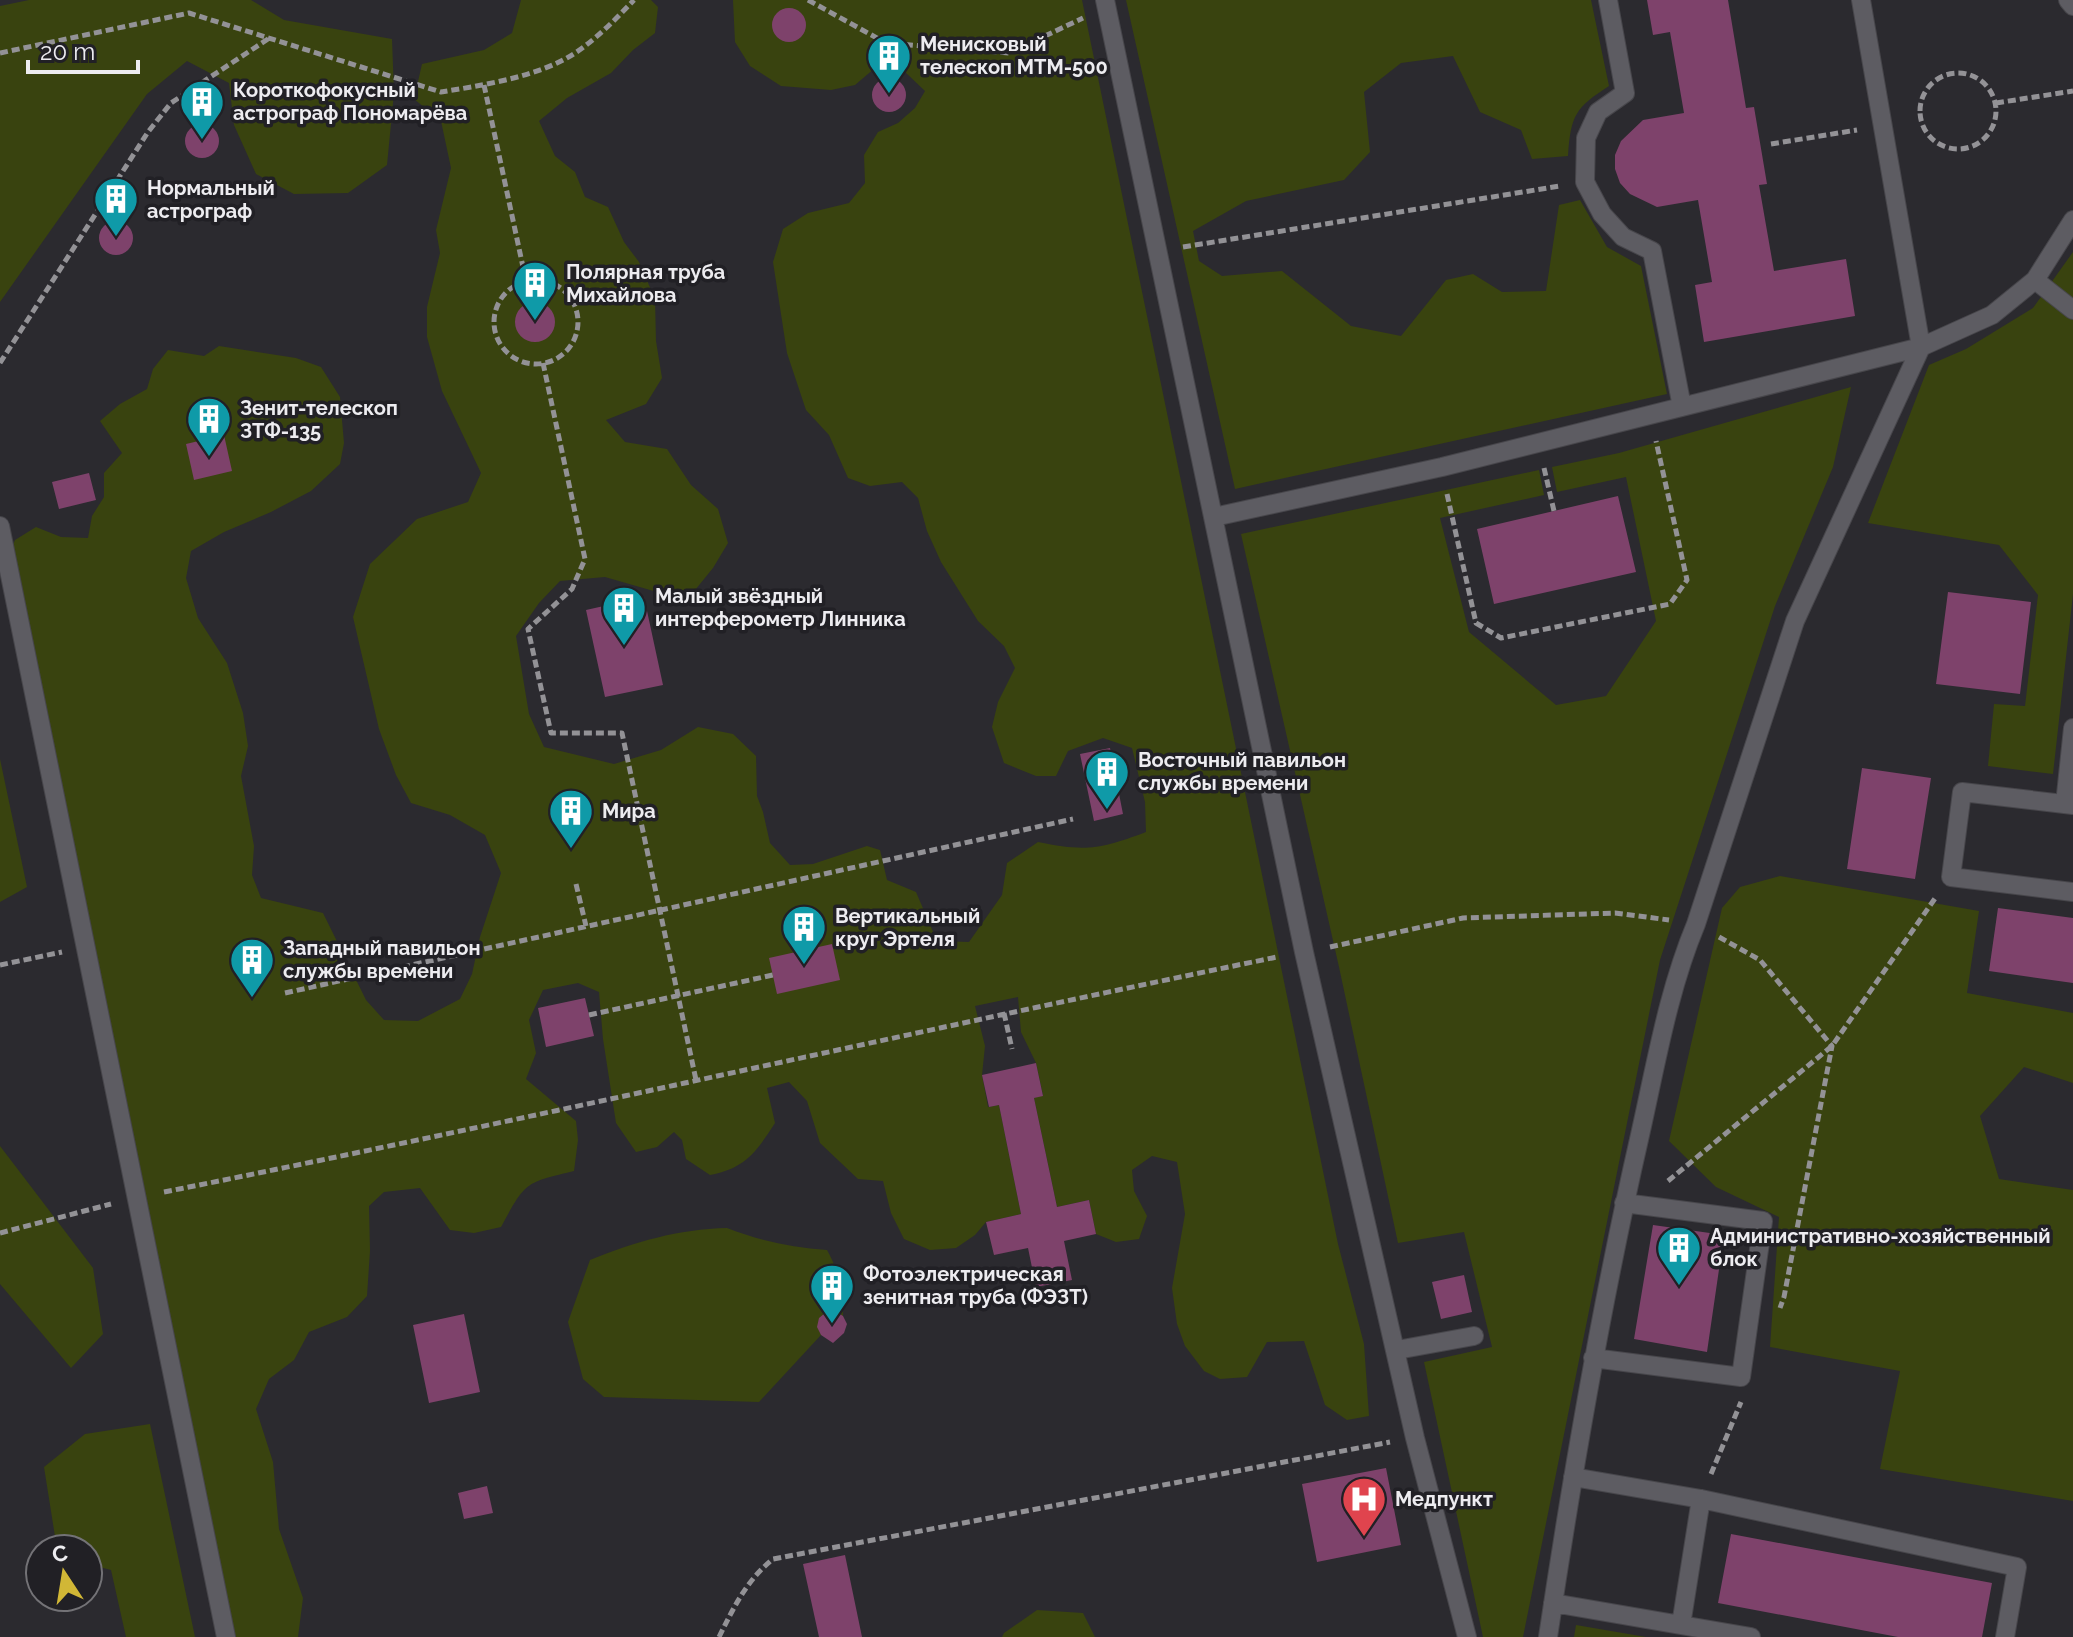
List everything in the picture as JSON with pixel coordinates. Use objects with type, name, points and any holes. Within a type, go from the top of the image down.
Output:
[{"type":"lane","points":[[1608,0],[1625,93],[1598,112],[1586,138],[1585,182],[1602,214],[1623,237],[1652,251],[1682,407]]},
{"type":"lane","points":[[1548,1637],[1593,1358],[1632,1204],[1679,966],[1696,924],[1795,621],[1921,347],[1861,0]]},
{"type":"lane","points":[[2068,0],[2073,6]]},
{"type":"lane","points":[[1106,4],[1304,952],[1415,1438],[1467,1637]]},
{"type":"lane","points":[[1214,517],[1442,467],[1921,347],[1992,315],[2035,280],[2073,220]]},
{"type":"lane","points":[[2035,280],[2073,310]]},
{"type":"lane","points":[[0,526],[226,1637]]},
{"type":"lane","points":[[2073,728],[2069,805],[1962,792],[1951,877],[2073,892]]},
{"type":"lane","points":[[1593,1358],[1741,1377],[1763,1221],[1632,1204]]},
{"type":"lane","points":[[1397,1350],[1474,1336]]},
{"type":"lane","points":[[1573,1477],[1701,1499],[2017,1567],[2005,1637]]},
{"type":"lane","points":[[1681,1625],[1701,1499]]},
{"type":"lane","points":[[1553,1603],[1751,1637]]},
{"type":"path","points":[[0,53],[189,13],[441,92],[484,85],[558,63],[605,30],[634,0]]},
{"type":"path","points":[[808,0],[886,43],[1009,53],[1106,4]]},
{"type":"path","points":[[0,363],[148,132],[171,103],[271,37]]},
{"type":"path","points":[[1965,73],[1979,79],[1996,103],[1996,118],[1990,132],[1980,143],[1966,149],[1951,150],[1937,144],[1926,134],[1920,120],[1920,104],[1925,91],[1936,80],[1950,74],[1965,73]]},
{"type":"path","points":[[484,85],[526,281]]},
{"type":"path","points":[[1996,103],[2073,91]]},
{"type":"path","points":[[1771,144],[1920,120]]},
{"type":"path","points":[[1158,251],[1585,182]]},
{"type":"path","points":[[542,280],[558,286],[571,298],[577,313],[577,330],[571,345],[559,357],[543,363],[528,363],[514,358],[503,348],[495,333],[494,317],[500,301],[510,288],[526,281],[542,280]]},
{"type":"path","points":[[543,363],[585,559],[572,589],[528,629],[551,733],[622,733],[696,1080]]},
{"type":"path","points":[[1442,467],[1476,623],[1501,638],[1670,604],[1687,580],[1650,416]]},
{"type":"path","points":[[1538,443],[1554,511]]},
{"type":"path","points":[[285,993],[1073,819]]},
{"type":"path","points":[[1632,1204],[1832,1046],[1951,877]]},
{"type":"path","points":[[576,884],[586,926]]},
{"type":"path","points":[[0,965],[86,946]]},
{"type":"path","points":[[0,1233],[137,1198],[441,1137],[1004,1013],[1304,952]]},
{"type":"path","points":[[589,1015],[773,975]]},
{"type":"path","points":[[1004,1013],[1012,1049]]},
{"type":"path","points":[[719,1637],[740,1594],[756,1573],[773,1559],[1415,1438]]},
{"type":"green space","points":[[29,0],[251,0],[284,20],[392,39],[394,93],[387,165],[348,193],[294,194],[256,174],[234,125],[229,83],[187,61],[147,94],[0,302],[0,6]]},
{"type":"green space","points":[[521,0],[651,0],[658,7],[655,33],[611,73],[567,98],[539,121],[555,156],[575,172],[585,197],[608,207],[624,242],[639,262],[655,299],[656,341],[662,378],[646,404],[606,420],[625,442],[667,449],[691,485],[718,509],[728,543],[691,595],[657,592],[605,577],[560,581],[539,603],[516,636],[529,714],[544,747],[614,764],[661,750],[698,727],[733,734],[756,756],[757,796],[770,843],[790,865],[813,864],[867,846],[880,850],[887,880],[916,892],[937,941],[969,942],[1002,895],[1007,863],[1038,842],[1093,847],[1146,832],[1145,802],[1132,748],[1103,738],[1068,751],[1056,776],[1036,776],[1004,763],[992,727],[998,702],[1015,668],[1004,646],[978,621],[941,562],[927,531],[918,498],[902,482],[870,486],[848,478],[829,435],[806,410],[787,353],[773,262],[783,229],[808,213],[849,203],[865,183],[864,155],[878,132],[898,123],[915,108],[925,91],[904,71],[875,68],[855,85],[831,90],[781,86],[750,66],[735,42],[733,0],[1082,0],[1338,1244],[1364,1344],[1369,1416],[1347,1420],[1325,1405],[1304,1341],[1267,1342],[1247,1377],[1220,1379],[1204,1371],[1185,1346],[1177,1324],[1172,1288],[1185,1214],[1177,1162],[1152,1156],[1132,1170],[1134,1191],[1147,1216],[1139,1239],[1116,1242],[1096,1234],[1089,1200],[1057,1207],[1034,1098],[1043,1095],[1036,1063],[1021,1032],[1018,997],[975,1006],[985,1046],[982,1075],[988,1107],[999,1105],[1021,1214],[986,1222],[975,1235],[956,1248],[930,1250],[904,1239],[891,1213],[883,1181],[858,1179],[820,1143],[807,1101],[789,1082],[767,1088],[775,1123],[756,1150],[733,1168],[710,1175],[686,1159],[682,1140],[674,1132],[657,1147],[636,1152],[616,1123],[599,992],[578,983],[543,990],[529,1020],[536,1053],[526,1079],[576,1121],[578,1140],[574,1171],[536,1182],[522,1193],[501,1227],[474,1233],[450,1230],[420,1188],[384,1192],[369,1206],[367,1296],[347,1317],[309,1332],[294,1360],[269,1379],[256,1409],[273,1462],[279,1529],[303,1598],[298,1637],[231,1637],[1,575],[15,540],[36,527],[61,537],[88,538],[92,516],[104,497],[104,473],[122,453],[100,421],[120,404],[147,389],[153,369],[168,350],[204,356],[219,346],[296,358],[321,367],[340,397],[344,443],[340,464],[311,491],[191,551],[186,578],[198,618],[227,663],[243,713],[248,746],[241,776],[254,846],[252,875],[261,898],[323,913],[366,1000],[384,1020],[418,1021],[460,999],[472,974],[480,937],[501,873],[485,835],[450,815],[411,803],[396,775],[379,729],[353,617],[370,564],[417,519],[468,502],[481,473],[442,391],[427,337],[427,307],[440,253],[436,230],[451,168],[441,121],[414,99],[422,64],[484,50],[512,33]]},
{"type":"green space","points":[[1126,0],[1591,0],[1609,86],[1589,100],[1577,114],[1568,156],[1532,159],[1521,130],[1480,112],[1453,56],[1401,63],[1364,92],[1370,152],[1344,180],[1246,201],[1193,231],[1199,261],[1222,276],[1282,271],[1351,326],[1401,336],[1446,280],[1473,274],[1502,292],[1546,291],[1559,205],[1580,200],[1607,247],[1641,266],[1667,394],[1235,489]]},
{"type":"green space","points":[[2073,252],[2073,594],[2053,774],[1988,766],[1994,704],[2025,706],[2038,595],[1999,545],[1868,523],[1929,365],[1966,349],[2033,308]]},
{"type":"green space","points":[[1851,387],[1833,467],[1775,606],[1660,960],[1523,1637],[1483,1637],[1424,1362],[1492,1347],[1464,1232],[1398,1243],[1241,534],[1539,470],[1544,495],[1440,518],[1469,632],[1556,705],[1606,696],[1656,621],[1626,477],[1557,492],[1552,467],[1619,453]]},
{"type":"green space","points":[[0,759],[27,887],[0,902]]},
{"type":"green space","points":[[1780,876],[1979,911],[1967,993],[2073,1013],[2073,1083],[2024,1067],[1980,1116],[1999,1179],[2073,1190],[2073,1501],[1880,1469],[1900,1371],[1770,1347],[1779,1217],[1716,1187],[1669,1141],[1722,908],[1740,887]]},
{"type":"green space","points":[[0,1146],[93,1268],[103,1334],[71,1368],[0,1284]]},
{"type":"green space","points":[[727,1228],[776,1243],[827,1250],[840,1282],[843,1316],[835,1311],[822,1316],[818,1322],[821,1335],[759,1402],[604,1397],[583,1379],[568,1322],[590,1260],[657,1238]]},
{"type":"green space","points":[[150,1424],[195,1637],[126,1637],[111,1570],[104,1568],[104,1533],[54,1533],[44,1467],[85,1434]]},
{"type":"green space","points":[[1037,1610],[1083,1613],[1095,1637],[1002,1637]]},
{"type":"green space","points":[[1576,1625],[1646,1637],[1574,1637]]},
{"type":"building","points":[[1647,0],[1728,0],[1746,108],[1754,107],[1767,184],[1759,185],[1774,271],[1846,259],[1855,316],[1704,342],[1695,285],[1712,282],[1698,200],[1657,207],[1630,194],[1620,183],[1615,169],[1615,155],[1621,141],[1643,120],[1684,113],[1670,32],[1653,35]]},
{"type":"building","points":[[789,8],[801,13],[806,25],[801,37],[789,42],[777,37],[772,25],[777,13]]},
{"type":"building","name":"Менисковый телескоп МТМ-500","points":[[889,78],[901,83],[906,95],[901,107],[889,112],[877,107],[872,95],[877,83]]},
{"type":"building","name":"Короткофокусный астрограф Пономарёва","points":[[202,124],[214,129],[219,141],[214,153],[202,158],[190,153],[185,141],[190,129]]},
{"type":"building","name":"Нормальный астрограф","points":[[116,221],[128,226],[133,238],[128,250],[116,255],[104,250],[99,238],[104,226]]},
{"type":"building","name":"Полярная труба Михайлова","points":[[535,302],[549,308],[555,322],[549,336],[535,342],[521,336],[515,322],[521,308]]},
{"type":"building","name":"Зенит-телескоп ЗТФ-135","points":[[224,435],[232,471],[194,480],[186,444]]},
{"type":"building","points":[[89,473],[96,500],[59,509],[52,482]]},
{"type":"building","points":[[1618,496],[1636,572],[1494,604],[1477,529]]},
{"type":"building","points":[[1948,592],[2031,602],[2020,694],[1936,684]]},
{"type":"building","name":"Малый звёздный интерферометр Линника","points":[[644,597],[663,685],[605,697],[586,610]]},
{"type":"building","points":[[1110,748],[1123,814],[1094,821],[1080,754]]},
{"type":"building","points":[[1862,768],[1931,778],[1915,879],[1847,869]]},
{"type":"building","points":[[1998,908],[2073,918],[2073,983],[1989,971]]},
{"type":"building","name":"Вертикальный круг Эртеля","points":[[832,944],[840,980],[777,994],[769,958]]},
{"type":"building","points":[[585,998],[594,1036],[546,1047],[538,1008]]},
{"type":"building","points":[[1036,1063],[1043,1096],[1034,1098],[1057,1207],[1089,1200],[1096,1234],[1064,1241],[1072,1280],[1036,1287],[1028,1248],[994,1255],[986,1222],[1021,1214],[999,1105],[989,1107],[982,1075]]},
{"type":"building","name":"Административно-хозяйственный блок","points":[[1653,1225],[1724,1235],[1707,1352],[1634,1339]]},
{"type":"building","points":[[1464,1275],[1472,1312],[1441,1319],[1432,1282]]},
{"type":"building","name":"Фотоэлектрическая зенитная труба (ФЭЗТ)","points":[[831,1308],[843,1316],[847,1324],[844,1333],[833,1343],[821,1335],[817,1327],[819,1318]]},
{"type":"building","points":[[464,1314],[480,1392],[429,1403],[413,1325]]},
{"type":"building","points":[[1386,1468],[1401,1545],[1317,1562],[1302,1484]]},
{"type":"building","points":[[487,1486],[493,1513],[464,1519],[458,1493]]},
{"type":"building","points":[[1731,1534],[1992,1583],[1982,1637],[1898,1637],[1718,1603]]},
{"type":"building","points":[[845,1555],[862,1637],[819,1637],[803,1564]]},
{"type":"place","name":"Менисковый телескоп МТМ-500","points":[[889,95]]},
{"type":"place","name":"Короткофокусный астрограф Пономарёва","points":[[202,141]]},
{"type":"place","name":"Нормальный астрограф","points":[[116,238]]},
{"type":"place","name":"Полярная труба Михайлова","points":[[535,322]]},
{"type":"place","name":"Зенит-телескоп ЗТФ-135","points":[[209,458]]},
{"type":"place","name":"Малый звёздный интерферометр Линника","points":[[624,647]]},
{"type":"place","name":"Восточный павильон службы времени","points":[[1107,811]]},
{"type":"place","name":"Мира","points":[[571,850]]},
{"type":"place","name":"Вертикальный круг Эртеля","points":[[804,966]]},
{"type":"place","name":"Западный павильон службы времени","points":[[252,999]]},
{"type":"place","name":"Административно-хозяйственный блок","points":[[1679,1287]]},
{"type":"place","name":"Фотоэлектрическая зенитная труба (ФЭЗТ)","points":[[832,1325]]},
{"type":"place","name":"Медпункт","points":[[1364,1538]]}]
